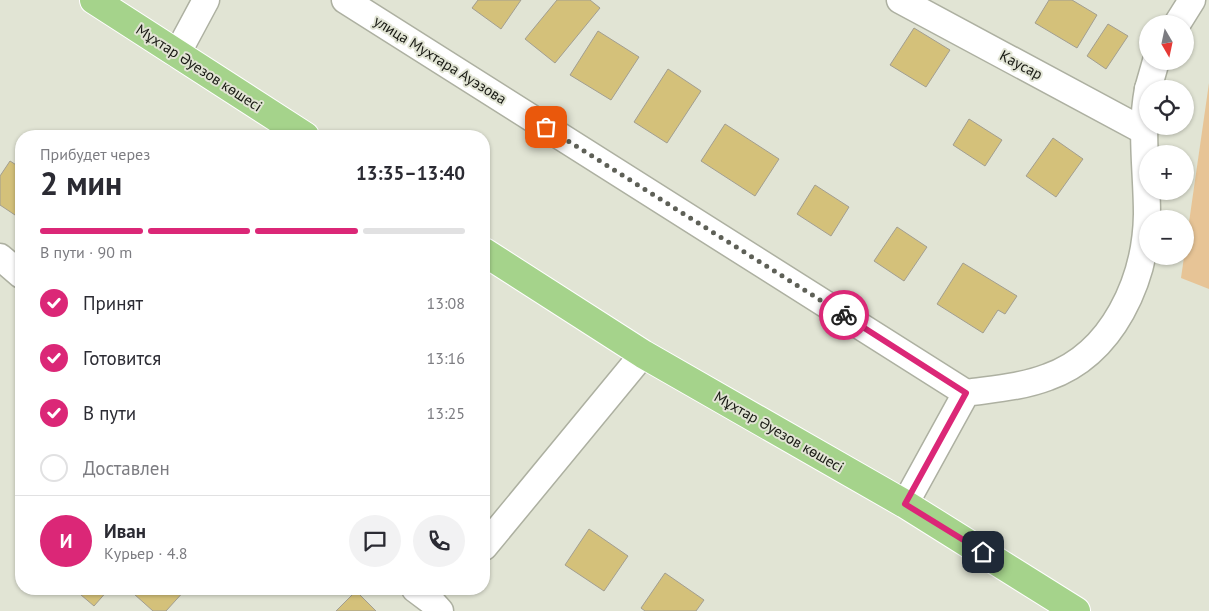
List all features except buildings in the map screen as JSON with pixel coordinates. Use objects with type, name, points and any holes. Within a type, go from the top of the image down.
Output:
[{"type":"main road","name":"Мұхтар Әуезов көшесі","points":[[94,0],[296,130]]},
{"type":"main road","name":"Мұхтар Әуезов көшесі","points":[[490,256],[643,354],[905,504],[1076,611]]},
{"type":"street","points":[[177,54],[206,0]]},
{"type":"street","name":"улица Мухтара Ауэзова","points":[[345,0],[966,393]]},
{"type":"street","name":"Каусар","points":[[900,0],[1139,128]]},
{"type":"street","points":[[1183,15],[1192,0]]},
{"type":"street","points":[[905,504],[966,393],[1011,387],[1056,374],[1078,362],[1095,346],[1124,310],[1137,278],[1144,246],[1147,215],[1142,135]]},
{"type":"street","points":[[0,257],[15,270]]},
{"type":"street","points":[[490,540],[643,354]]},
{"type":"street","points":[[424,595],[438,604]]},
{"type":"shaded area","points":[[1209,83],[1209,289],[1181,278],[1183,265],[1194,265],[1194,210],[1191,210],[1192,200],[1194,200],[1194,187]]},
{"type":"way so far","points":[[546,127],[844,315]]},
{"type":"route","points":[[844,315],[966,393],[905,504],[983,552]]}]
